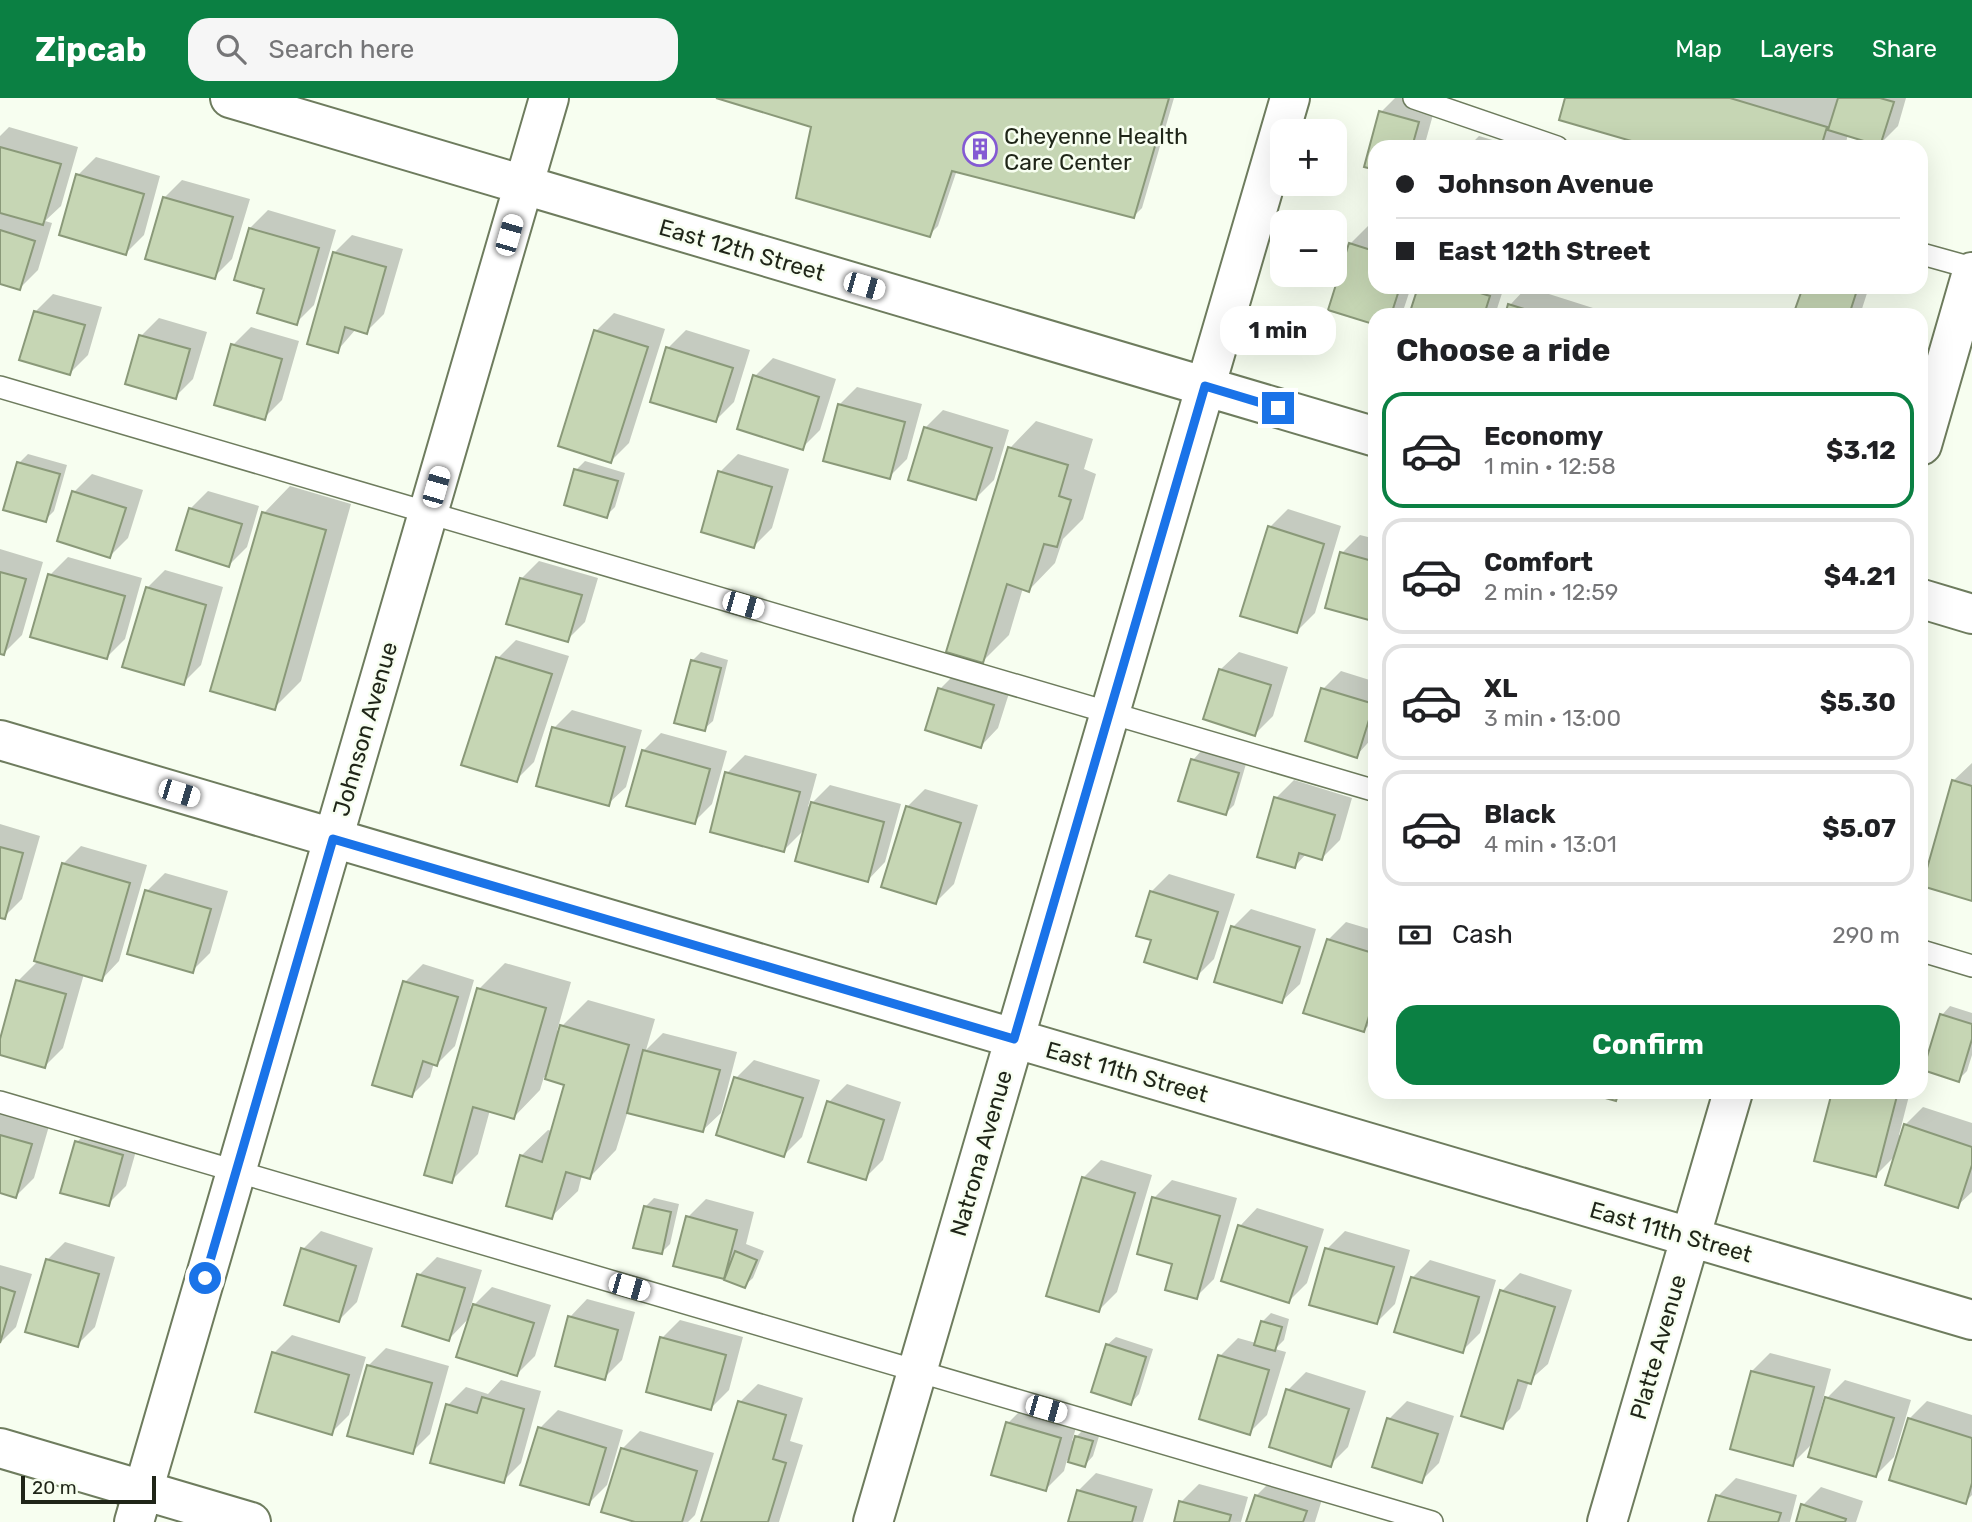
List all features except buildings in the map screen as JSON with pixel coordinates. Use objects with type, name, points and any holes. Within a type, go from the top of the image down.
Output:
[{"type":"street","name":"East 12th Street","points":[[230,98],[1368,435]]},
{"type":"street","name":"Johnson Avenue","points":[[139,1506],[549,98]]},
{"type":"street","name":"Natrona Avenue","points":[[873,1522],[1290,98]]},
{"type":"street","points":[[1928,424],[1972,270]]},
{"type":"street","points":[[1928,601],[1972,614]]},
{"type":"street","name":"East 11th Street","points":[[0,740],[1972,1320]]},
{"type":"street","name":"Platte Avenue","points":[[1607,1522],[1730,1099]]},
{"type":"street","points":[[0,1448],[139,1506],[251,1522]]},
{"type":"lane","points":[[1414,98],[1463,106],[1541,140]]},
{"type":"lane","points":[[1928,256],[1972,270]]},
{"type":"lane","points":[[0,387],[1368,789]]},
{"type":"lane","points":[[1928,953],[1972,966]]},
{"type":"lane","points":[[0,1102],[1432,1522]]},
{"type":"place","name":"Cheyenne Health Care Center","points":[[980,149]]},
{"type":"route","points":[[205,1278],[333,839],[1014,1039],[1205,386],[1278,408]]}]
